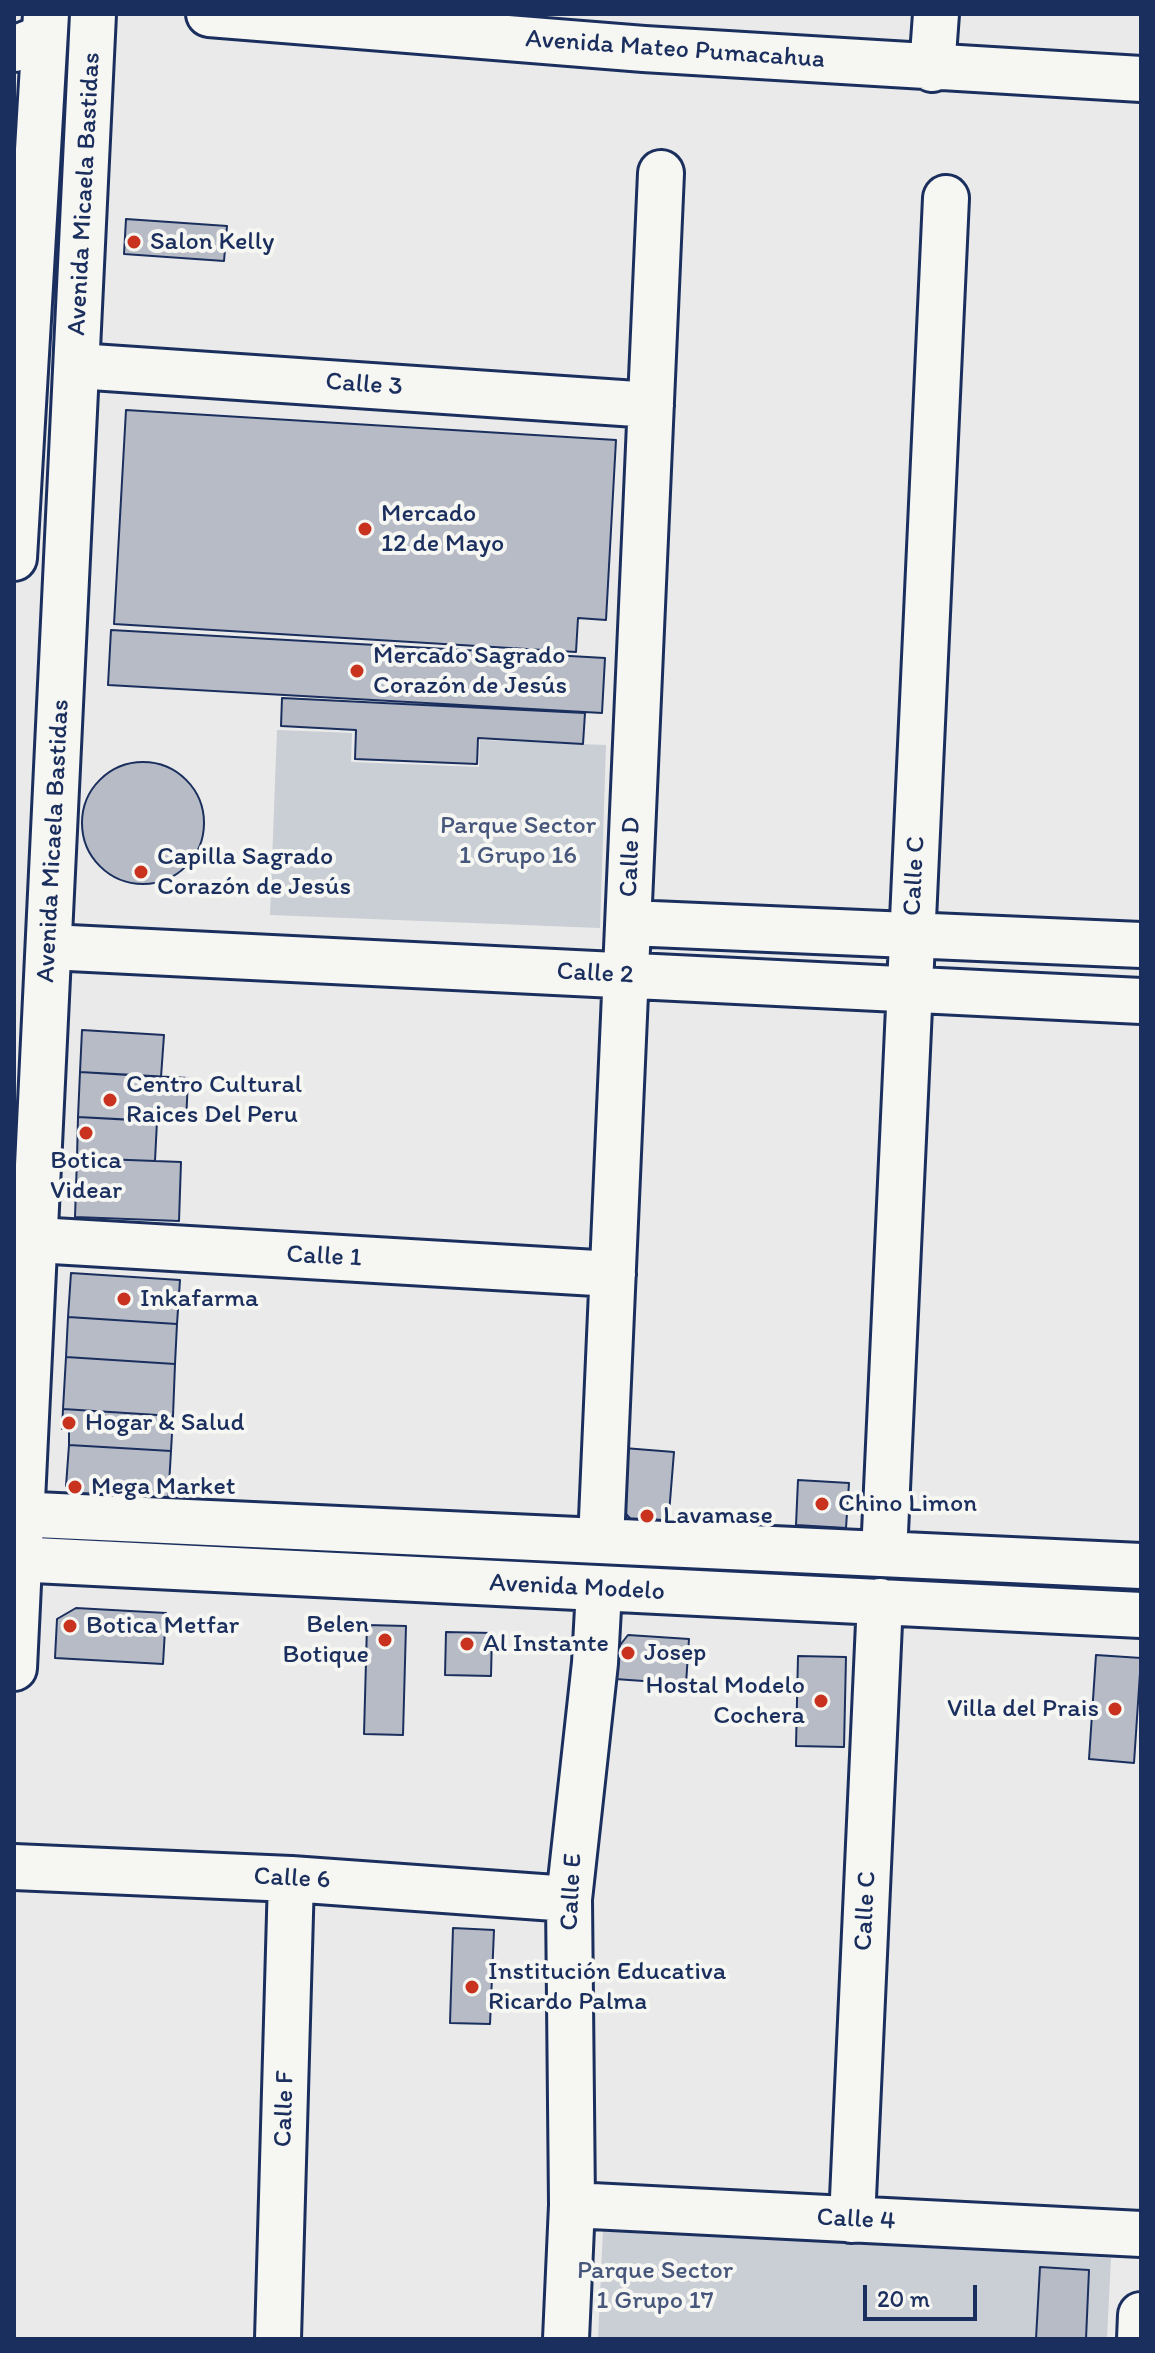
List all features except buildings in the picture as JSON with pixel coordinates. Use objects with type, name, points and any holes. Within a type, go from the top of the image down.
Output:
[{"type":"street","name":"Avenida Micaela Bastidas","points":[[14,1668],[18,1514],[36,1240],[93,14]]},
{"type":"street","name":"Avenida Mateo Pumacahua","points":[[209,14],[646,32],[932,69],[1141,79]]},
{"type":"street","points":[[932,69],[936,14]]},
{"type":"street","name":"Avenida Micaela Bastidas","points":[[14,558],[35,33]]},
{"type":"street","name":"Calle D","points":[[601,1541],[661,173]]},
{"type":"street","name":"Calle C","points":[[884,1554],[946,198]]},
{"type":"street","name":"Calle 3","points":[[77,366],[651,405]]},
{"type":"street","name":"Calle 2","points":[[629,923],[1141,945]]},
{"type":"street","name":"Calle 2","points":[[49,947],[1141,1001]]},
{"type":"street","name":"Calle 1","points":[[36,1240],[613,1274]]},
{"type":"street","name":"Avenida Modelo","points":[[18,1514],[1141,1566]]},
{"type":"street","name":"Avenida Modelo","points":[[17,1559],[1141,1615]]},
{"type":"street","name":"Calle E","points":[[566,2339],[572,2205],[569,1899],[595,1663],[599,1590]]},
{"type":"street","name":"Calle C","points":[[852,2220],[880,1601]]},
{"type":"street","name":"Calle 6","points":[[14,1867],[291,1879],[569,1899]]},
{"type":"street","name":"Calle F","points":[[278,2339],[291,1879]]},
{"type":"street","name":"Calle 4","points":[[572,2205],[1141,2234]]},
{"type":"street","points":[[1140,2339],[1141,2315]]},
{"type":"green space","name":"Parque Sector 1 Grupo 16","points":[[277,730],[352,733],[351,762],[479,767],[480,740],[606,745],[600,928],[270,915]]},
{"type":"green space","name":"Parque Sector 1 Grupo 17","points":[[603,2230],[1111,2258],[1107,2339],[598,2339]]},
{"type":"place","name":"Salon Kelly","points":[[134,242]]},
{"type":"place","name":"Mercado 12 de Mayo","points":[[365,529]]},
{"type":"place","name":"Mercado Sagrado Corazón de Jesús","points":[[357,671]]},
{"type":"place","name":"Capilla Sagrado Corazón de Jesús","points":[[141,872]]},
{"type":"place","name":"Centro Cultural Raices Del Peru","points":[[110,1100]]},
{"type":"place","name":"Botica Videar","points":[[86,1133]]},
{"type":"place","name":"Inkafarma","points":[[124,1299]]},
{"type":"place","name":"Hogar & Salud","points":[[69,1423]]},
{"type":"place","name":"Mega Market","points":[[75,1487]]},
{"type":"place","name":"Chino Limon","points":[[822,1504]]},
{"type":"place","name":"Lavamase","points":[[647,1516]]},
{"type":"place","name":"Botica Metfar","points":[[70,1626]]},
{"type":"place","name":"Belen Botique","points":[[385,1640]]},
{"type":"place","name":"Al Instante","points":[[467,1644]]},
{"type":"place","name":"Josep","points":[[628,1653]]},
{"type":"place","name":"Hostal Modelo Cochera","points":[[821,1701]]},
{"type":"place","name":"Villa del Prais","points":[[1115,1709]]},
{"type":"place","name":"Institución Educativa Ricardo Palma","points":[[472,1987]]}]
